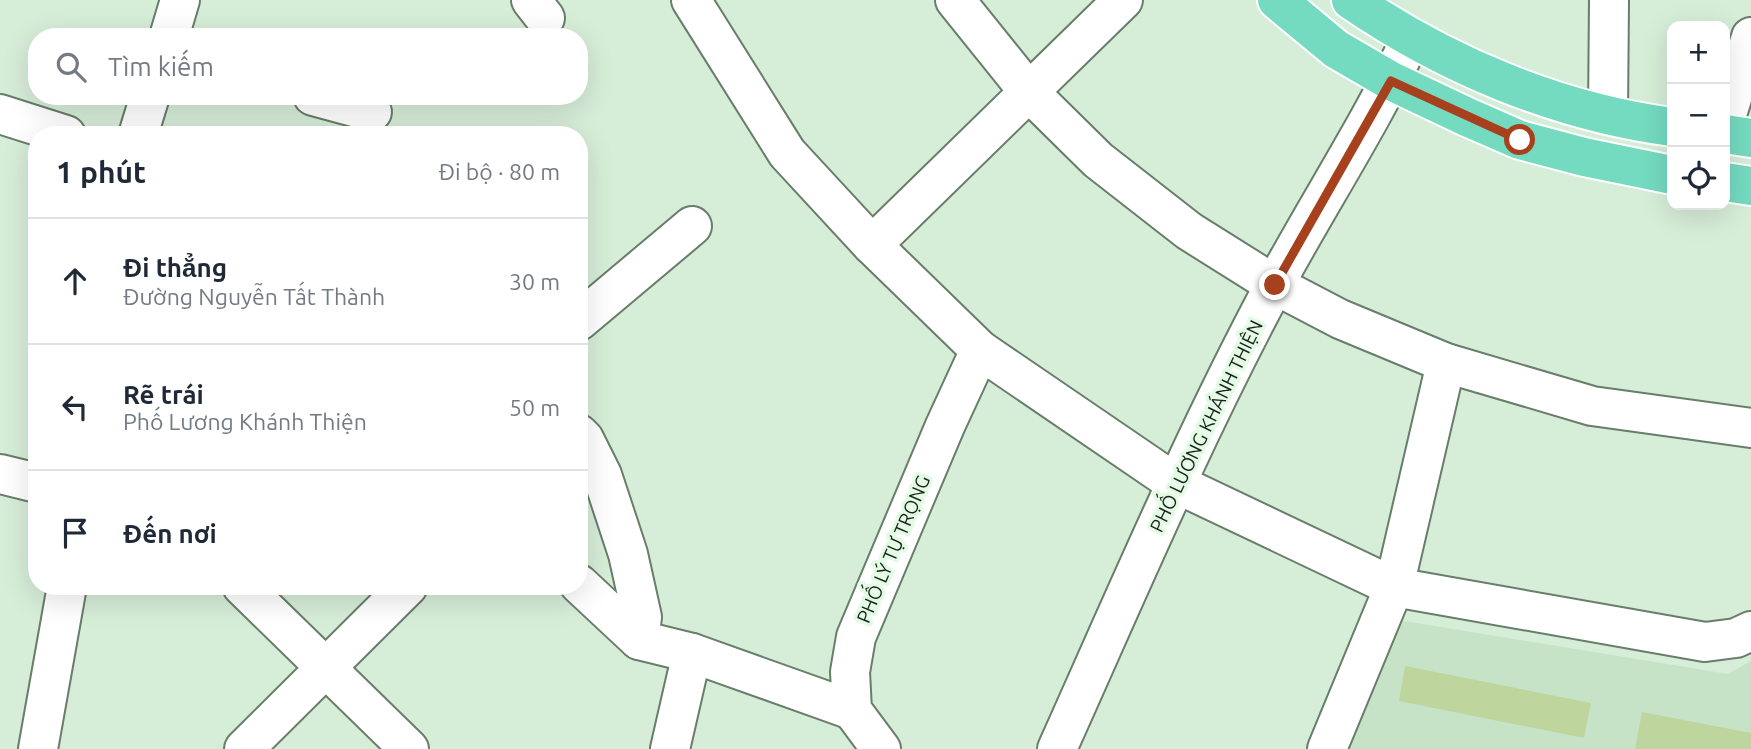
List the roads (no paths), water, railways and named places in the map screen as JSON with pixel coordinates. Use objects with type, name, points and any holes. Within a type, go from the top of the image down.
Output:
[{"type":"main road","points":[[1277,0],[1336,49],[1391,81],[1520,140],[1584,157],[1667,174]]},
{"type":"main road","points":[[1351,0],[1411,38],[1536,95],[1667,126]]},
{"type":"main road","points":[[1730,135],[1751,138]]},
{"type":"main road","points":[[1730,183],[1751,186]]},
{"type":"street","points":[[172,28],[180,0]]},
{"type":"street","points":[[691,0],[787,153],[872,245],[980,350],[1175,483],[1394,587],[1705,642],[1737,638],[1751,631]]},
{"type":"street","points":[[955,0],[1029,93],[1098,160],[1189,231],[1275,285],[1340,319],[1446,363],[1592,406],[1751,428]]},
{"type":"street","points":[[872,245],[1123,0]]},
{"type":"street","points":[[1608,114],[1609,0]]},
{"type":"street","points":[[1730,105],[1751,37]]},
{"type":"street","name":"PHỐ LƯƠNG KHÁNH THIỆN","points":[[1057,749],[1175,483],[1275,285],[1391,81],[1411,38]]},
{"type":"street","points":[[141,126],[147,105]]},
{"type":"street","points":[[342,105],[370,114]]},
{"type":"street","points":[[0,114],[37,126]]},
{"type":"street","points":[[588,313],[692,226]]},
{"type":"street","name":"PHỐ LÝ TỰ TRỌNG","points":[[852,710],[850,672],[856,637],[980,350]]},
{"type":"street","points":[[1327,749],[1394,587],[1446,363]]},
{"type":"street","points":[[588,447],[602,475],[628,554],[642,617],[639,640]]},
{"type":"street","points":[[0,474],[28,481]]},
{"type":"street","points":[[588,592],[639,640],[692,653],[852,710],[881,749]]},
{"type":"street","points":[[38,749],[65,595]]},
{"type":"street","points":[[251,595],[409,749]]},
{"type":"street","points":[[244,749],[399,595]]},
{"type":"street","points":[[670,749],[692,653]]}]
